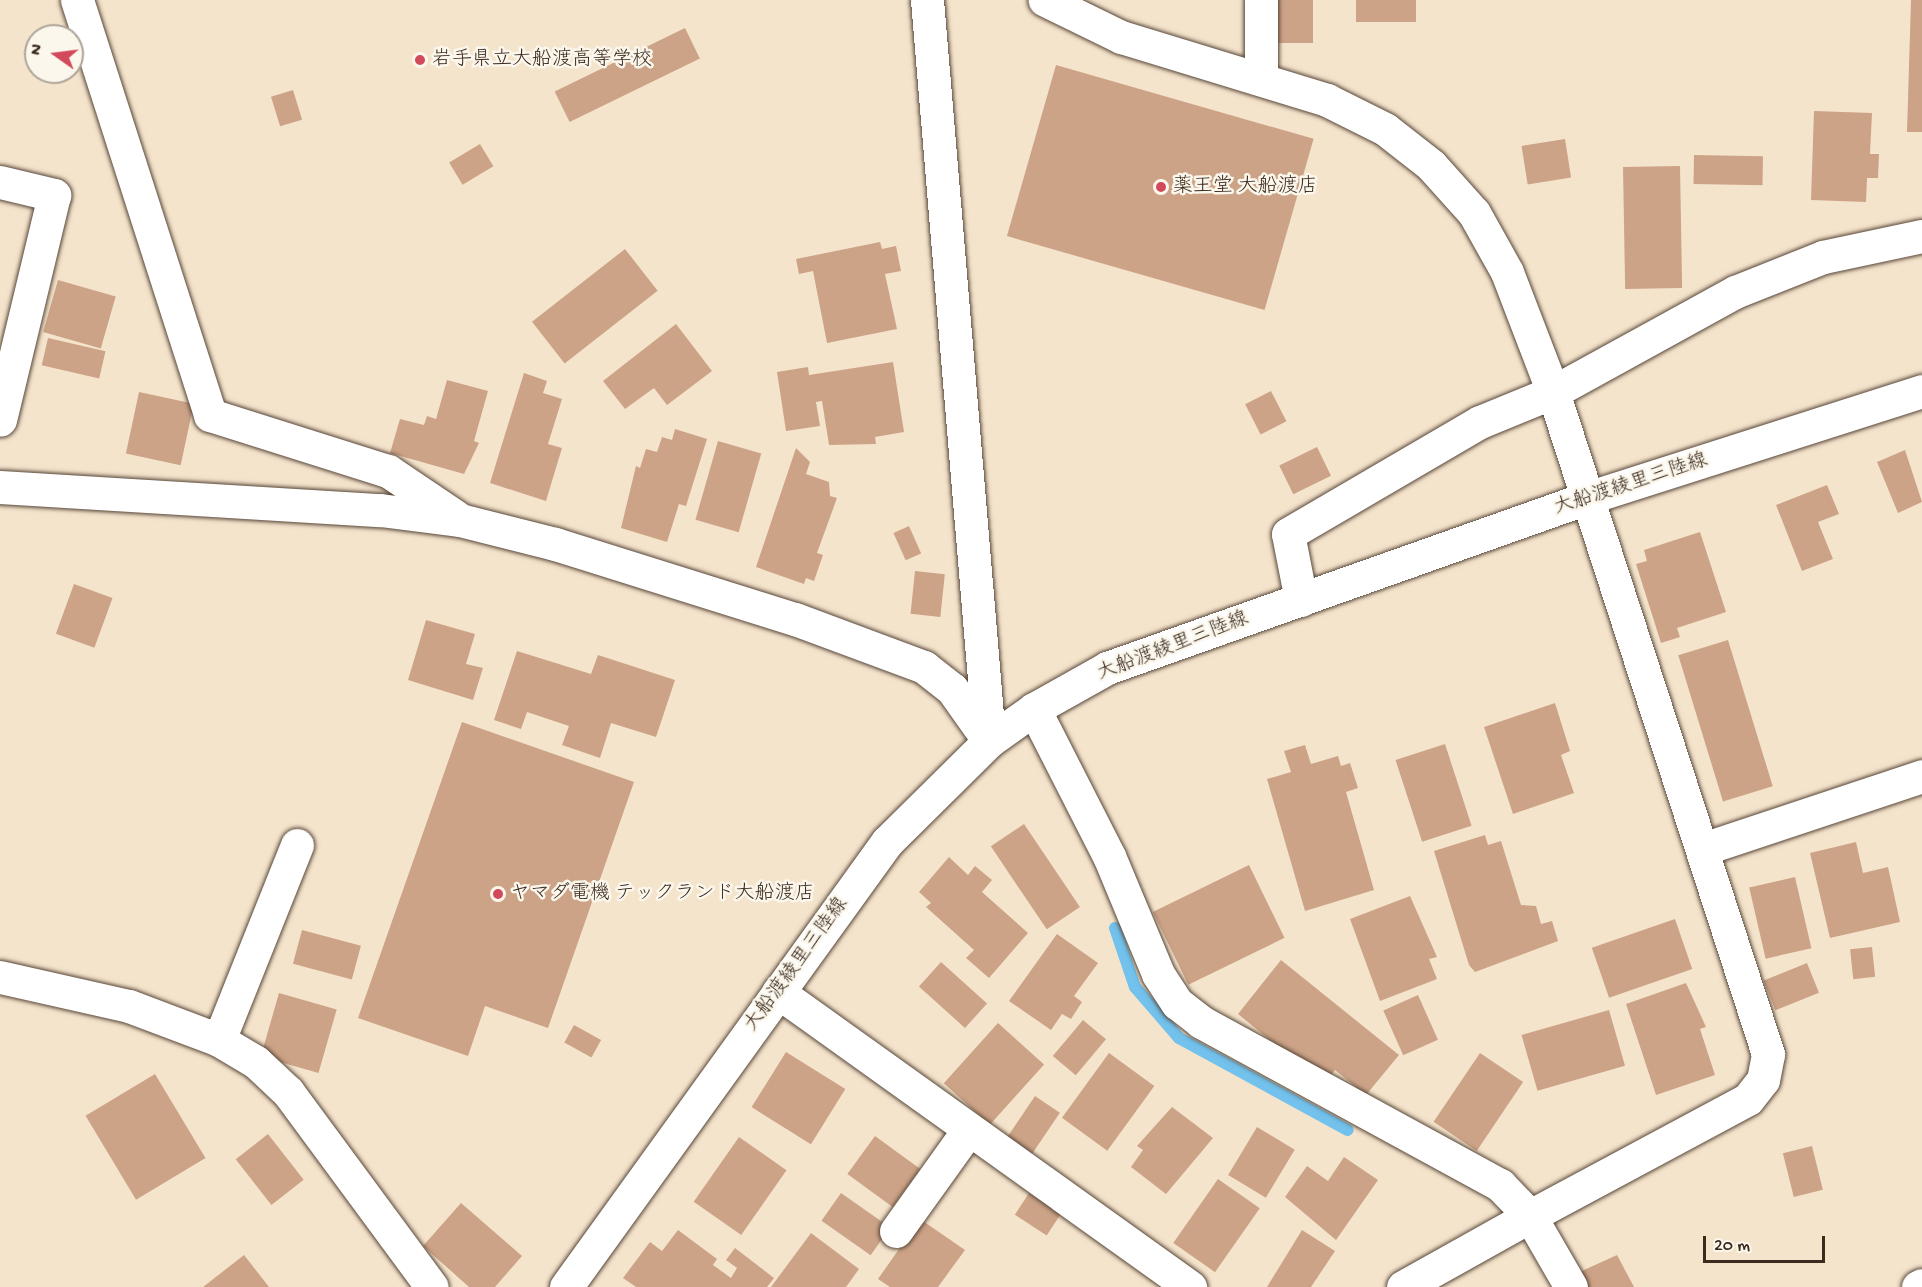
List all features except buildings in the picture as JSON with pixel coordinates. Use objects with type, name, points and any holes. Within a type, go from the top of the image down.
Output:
[{"type":"street","points":[[77,0],[210,415],[388,471],[460,520]]},
{"type":"street","points":[[927,0],[989,741]]},
{"type":"street","points":[[1045,0],[1121,37],[1327,100],[1385,129],[1431,165],[1474,213],[1507,272],[1553,392],[1584,499],[1703,849],[1768,1054],[1763,1080],[1748,1099],[1403,1287]]},
{"type":"street","points":[[1261,0],[1262,79]]},
{"type":"street","points":[[0,182],[54,195],[0,420]]},
{"type":"street","points":[[1301,600],[1288,534],[1480,422],[1553,392],[1735,292],[1822,257],[1922,236]]},
{"type":"street","name":"大船渡綾里三陸線","points":[[578,1283],[778,992],[887,842],[989,741],[1034,710],[1107,668],[1584,499],[1922,391]]},
{"type":"street","points":[[0,487],[460,520],[555,544],[874,645],[924,668],[952,689],[989,741]]},
{"type":"street","points":[[1034,710],[1109,856],[1158,974],[1177,1003],[1201,1022],[1500,1185],[1530,1216],[1571,1287]]},
{"type":"street","points":[[1703,849],[1922,776]]},
{"type":"street","points":[[219,1040],[297,845]]},
{"type":"street","points":[[0,976],[129,1006],[219,1040],[256,1062],[288,1092],[432,1287]]},
{"type":"street","points":[[778,992],[1190,1287]]},
{"type":"street","points":[[896,1231],[969,1129]]},
{"type":"waterway","points":[[1115,928],[1135,987],[1179,1038],[1348,1130]]},
{"type":"place","name":"岩手県立大船渡高等学校","points":[[420,60]]},
{"type":"place","name":"薬王堂 大船渡店","points":[[1161,187]]},
{"type":"place","name":"ヤマダ電機 テックランド大船渡店","points":[[498,894]]}]
